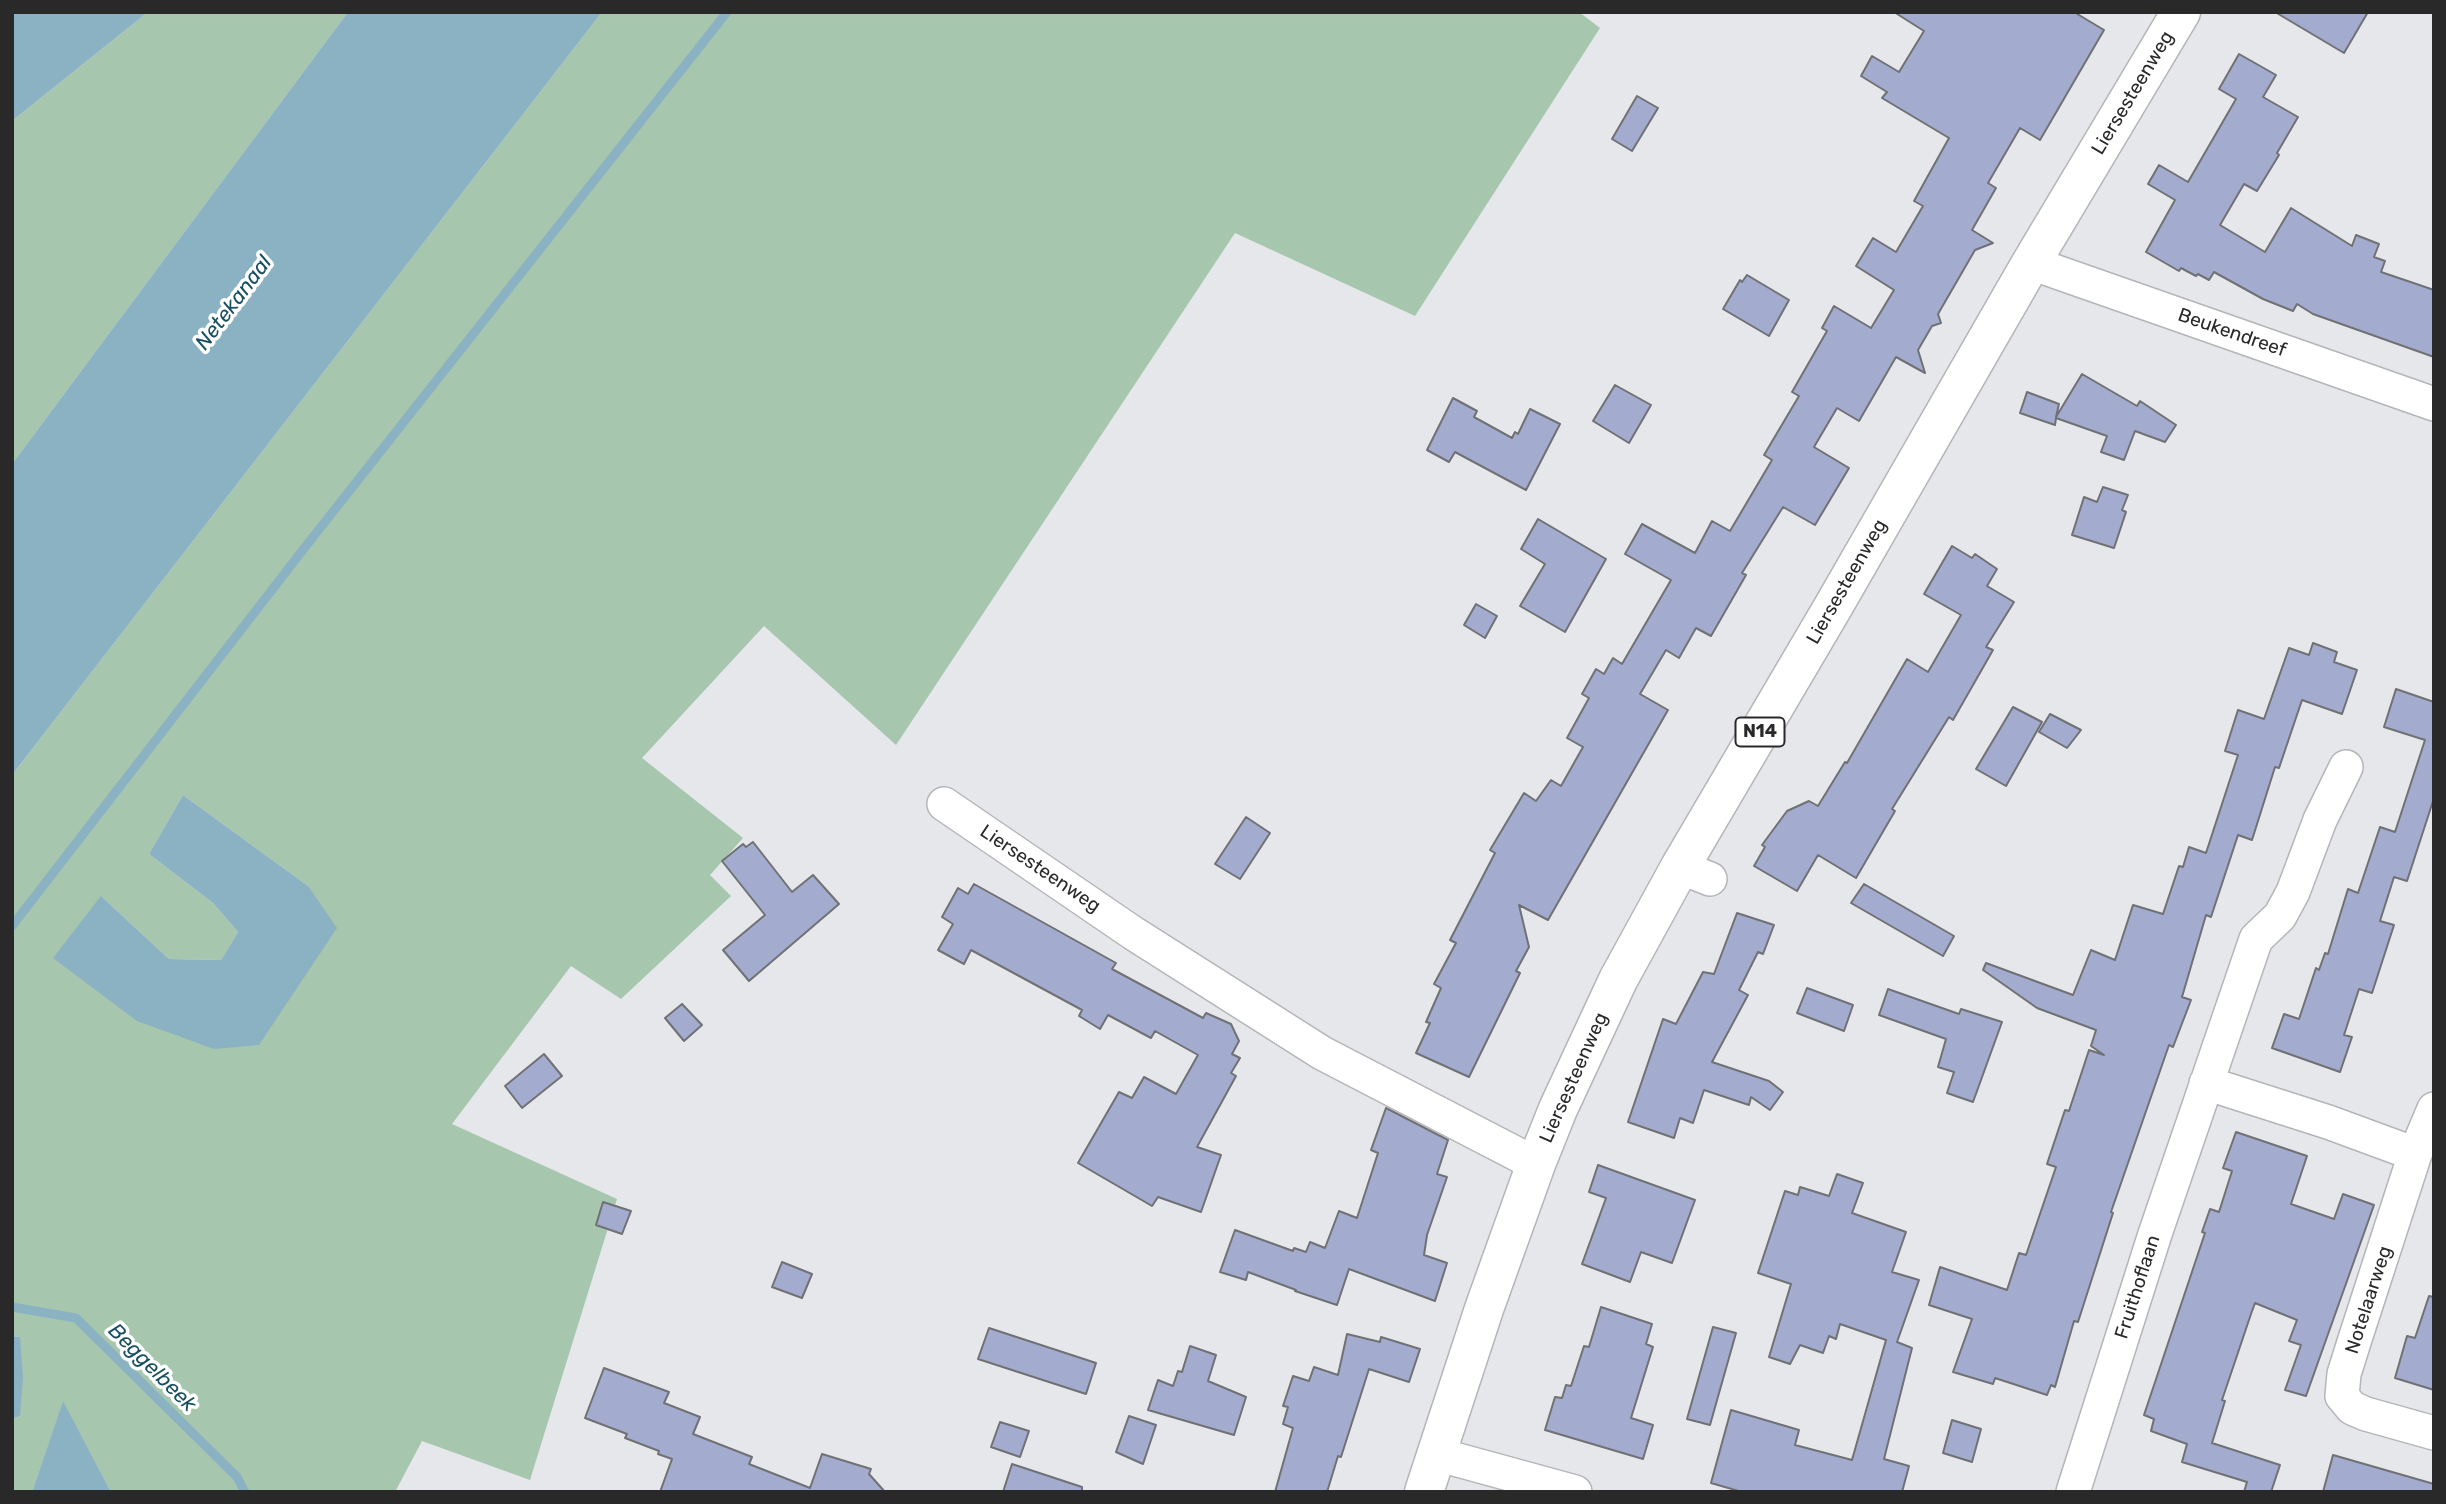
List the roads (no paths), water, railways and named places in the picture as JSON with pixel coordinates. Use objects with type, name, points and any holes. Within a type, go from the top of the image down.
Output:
[{"type":"main road","name":"Liersesteenweg","points":[[1424,1492],[1484,1309],[1536,1164],[1558,1109],[1618,981],[1695,873],[2031,263],[2181,12]]},
{"type":"street","name":"Beukendreef","points":[[2031,263],[2434,404]]},
{"type":"street","name":"Fruithoflaan","points":[[2073,1492],[2206,1083],[2256,939],[2280,916],[2293,892],[2320,820],[2346,767]]},
{"type":"street","name":"Liersesteenweg","points":[[944,804],[1133,933],[1322,1053],[1536,1164]]},
{"type":"street","points":[[2206,1083],[2328,1122],[2415,1154]]},
{"type":"street","name":"Notelaarweg","points":[[2434,1109],[2415,1154],[2344,1374],[2342,1396],[2352,1408],[2366,1414],[2434,1433]]},
{"type":"street","points":[[1436,1454],[1575,1492]]},
{"type":"water","points":[[12,12],[148,12],[12,121]]},
{"type":"water","name":"Netekanaal","points":[[348,12],[602,12],[12,775],[12,464]]},
{"type":"water","points":[[183,795],[308,886],[337,928],[259,1045],[214,1049],[137,1021],[53,958],[101,896],[169,959],[221,960],[238,932],[213,903],[149,854]]},
{"type":"water","points":[[12,1336],[20,1337],[23,1378],[20,1416],[12,1419]]},
{"type":"water","points":[[63,1401],[111,1492],[32,1492]]},
{"type":"waterway","points":[[12,926],[302,551],[727,12]]},
{"type":"waterway","name":"Beggelbeek","points":[[12,1307],[76,1318],[237,1477],[245,1492]]}]
